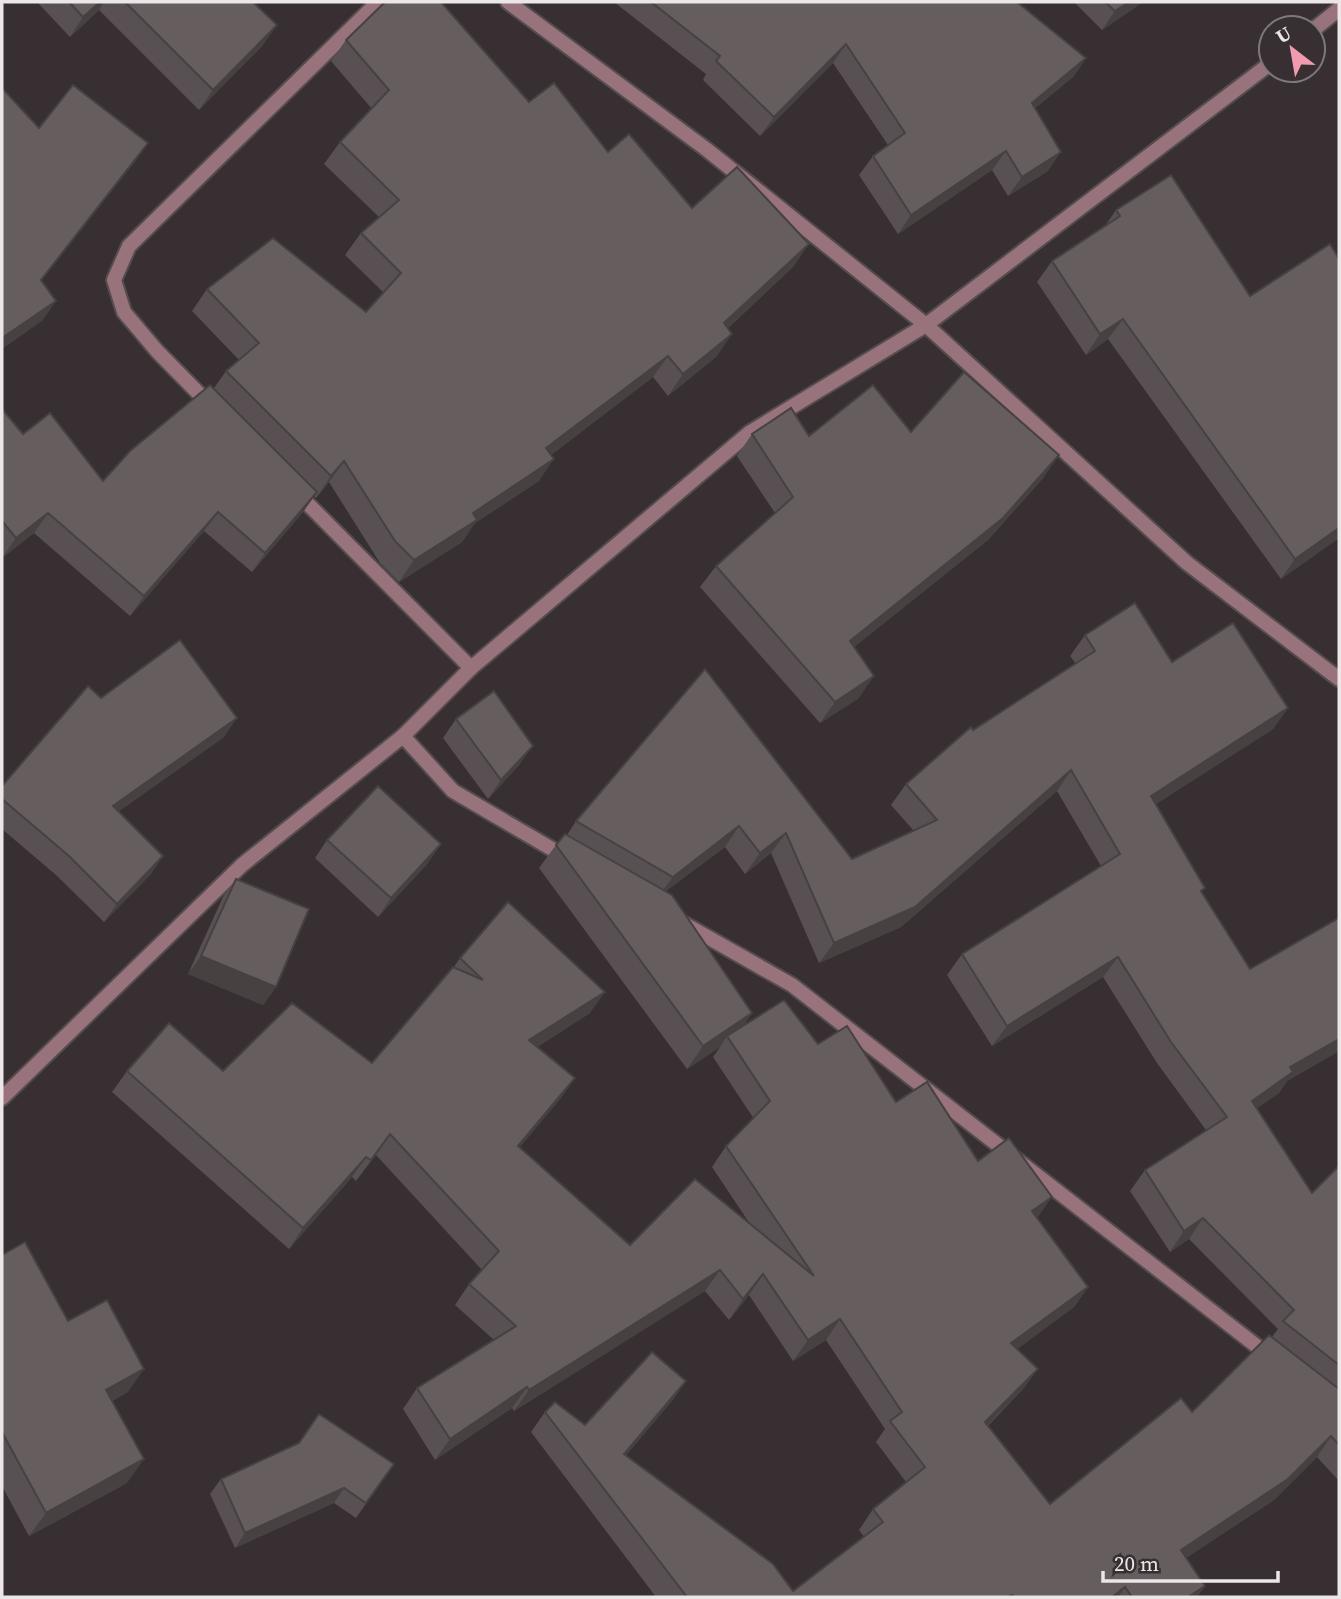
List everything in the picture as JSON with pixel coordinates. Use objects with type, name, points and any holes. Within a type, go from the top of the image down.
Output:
[{"type":"street","points":[[226,421],[157,351],[124,312],[114,280],[129,246],[378,2]]},
{"type":"street","points":[[508,2],[706,149],[926,325],[1187,563],[1339,679]]},
{"type":"street","points":[[2,1098],[242,865],[403,736],[471,668],[749,432],[926,325],[1257,74]]},
{"type":"street","points":[[284,480],[471,668]]},
{"type":"street","points":[[403,736],[453,792],[586,869]]},
{"type":"street","points":[[671,916],[792,985],[1284,1367]]},
{"type":"building","points":[[69,2],[100,2],[83,17]]},
{"type":"building","points":[[125,2],[253,2],[277,25],[213,90]]},
{"type":"building","points":[[385,2],[441,2],[529,102],[554,83],[608,152],[629,134],[692,208],[737,167],[809,244],[724,323],[732,334],[683,374],[668,356],[546,448],[554,459],[473,513],[477,520],[414,560],[395,541],[344,461],[331,476],[226,371],[259,343],[207,289],[273,238],[366,312],[401,273],[361,233],[399,200],[340,142],[389,90],[346,40]]},
{"type":"building","points":[[651,2],[1017,2],[1086,58],[1032,103],[1061,152],[1022,177],[1006,151],[911,215],[873,156],[905,133],[846,44],[774,117],[716,61],[720,56]]},
{"type":"building","points":[[1105,2],[1129,2],[1115,11]]},
{"type":"building","points":[[73,85],[148,143],[41,280],[56,301],[2,338],[2,88],[39,128]]},
{"type":"building","points":[[1171,175],[1250,296],[1330,244],[1339,259],[1339,528],[1295,559],[1123,319],[1100,334],[1052,261],[1120,216],[1116,210]]},
{"type":"building","points":[[964,372],[1059,455],[1003,518],[850,641],[874,676],[835,702],[716,566],[793,497],[752,434],[791,408],[809,436],[873,385],[911,432]]},
{"type":"building","points":[[210,385],[317,492],[265,553],[218,512],[144,596],[48,513],[16,538],[2,521],[2,409],[23,434],[50,413],[103,481],[130,451]]},
{"type":"building","points":[[1135,603],[1172,662],[1233,623],[1288,708],[1151,796],[1205,888],[1201,891],[1250,969],[1339,918],[1339,1039],[1290,1067],[1293,1072],[1252,1101],[1312,1193],[1339,1166],[1339,1365],[1283,1321],[1294,1310],[1203,1218],[1184,1231],[1145,1170],[1227,1117],[1171,1042],[1118,957],[1007,1026],[962,954],[1120,854],[1071,770],[915,907],[834,943],[786,833],[760,853],[739,826],[673,877],[576,821],[705,669],[852,859],[937,820],[906,784],[971,727],[973,730],[1095,651],[1085,635]]},
{"type":"building","points":[[180,640],[237,718],[113,806],[163,856],[117,904],[69,856],[2,799],[2,786],[88,686],[101,698]]},
{"type":"building","points":[[494,691],[533,746],[501,780],[456,719]]},
{"type":"building","points":[[378,786],[441,844],[391,898],[327,840]]},
{"type":"building","points":[[565,834],[672,895],[752,1013],[703,1046],[556,845]]},
{"type":"building","points":[[236,879],[309,909],[276,987],[201,956]]},
{"type":"building","points":[[508,902],[605,992],[529,1040],[575,1078],[518,1146],[630,1245],[695,1179],[814,1276],[726,1146],[770,1101],[727,1036],[784,1000],[818,1044],[847,1026],[896,1102],[927,1082],[978,1161],[1009,1138],[1052,1197],[1032,1211],[1088,1287],[1011,1343],[1038,1369],[985,1422],[1050,1504],[1181,1398],[1192,1412],[1269,1335],[1339,1389],[1339,1445],[1331,1436],[1288,1479],[1181,1550],[1205,1586],[1188,1597],[1132,1597],[1125,1587],[1112,1597],[687,1597],[545,1412],[555,1402],[585,1425],[652,1352],[686,1381],[624,1454],[773,1564],[793,1591],[883,1522],[873,1509],[925,1467],[890,1421],[902,1412],[840,1319],[808,1340],[763,1274],[743,1299],[720,1270],[529,1390],[527,1387],[450,1439],[417,1388],[516,1326],[469,1284],[499,1251],[390,1134],[371,1160],[366,1157],[303,1228],[127,1071],[169,1023],[223,1071],[292,1003],[372,1063],[453,967],[483,980],[460,958]]},
{"type":"building","points":[[25,1242],[68,1321],[107,1300],[144,1369],[106,1390],[144,1459],[46,1513],[2,1435],[2,1255]]},
{"type":"building","points":[[319,1414],[394,1464],[366,1503],[344,1488],[245,1533],[221,1479],[299,1443]]}]
